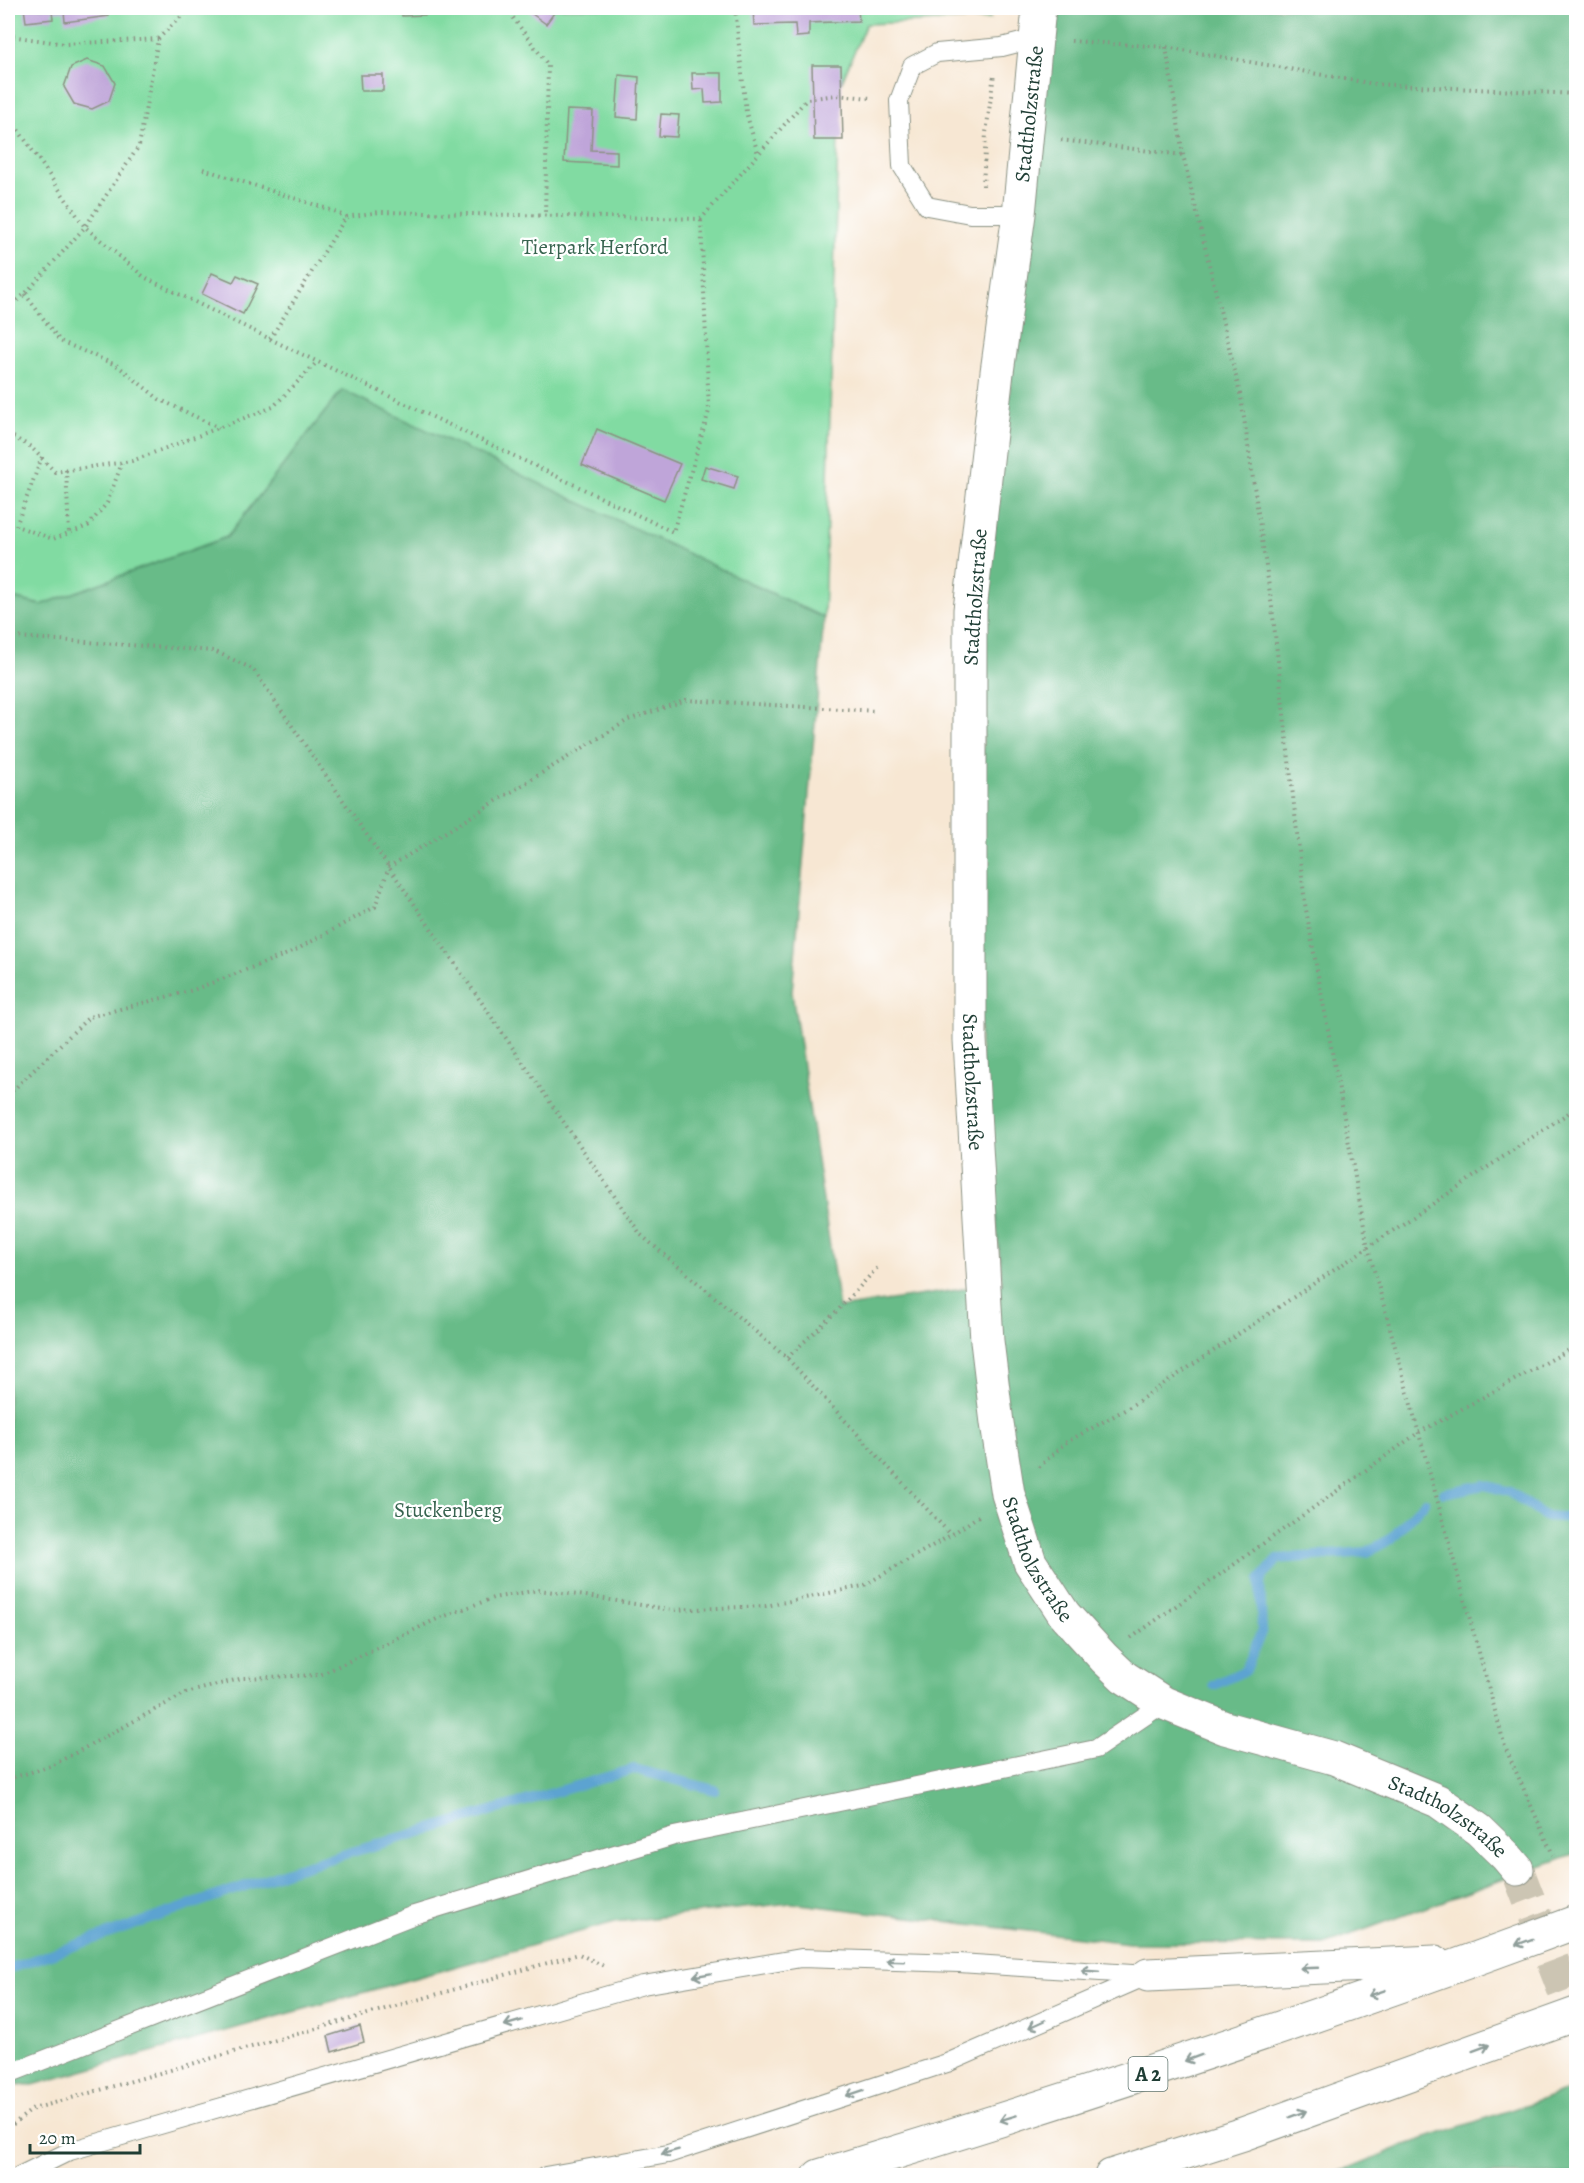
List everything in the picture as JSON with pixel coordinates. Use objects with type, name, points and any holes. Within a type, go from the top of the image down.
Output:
[{"type":"main road","name":"Stadtholzstraße","points":[[1038,23],[1019,214],[997,372],[970,610],[970,1040],[987,1341],[1008,1494],[1030,1562],[1064,1614],[1124,1677],[1164,1703],[1225,1728],[1334,1758],[1437,1801],[1479,1830],[1517,1869]]},
{"type":"main road","name":"A 2","points":[[819,2175],[1153,2072],[1473,1961],[1576,1922]]},
{"type":"main road","points":[[1148,1975],[1473,1961]]},
{"type":"main road","points":[[1111,2175],[1243,2134],[1576,2014]]},
{"type":"main road","points":[[1179,2175],[1243,2134]]},
{"type":"lane","points":[[1019,214],[970,214],[927,206],[902,166],[899,101],[912,66],[937,53],[1002,47],[1038,23]]},
{"type":"lane","points":[[8,2073],[414,1915],[674,1836],[1096,1749],[1164,1703]]},
{"type":"lane","points":[[19,2175],[70,2151],[643,1985],[801,1958],[959,1963],[1148,1975]]},
{"type":"lane","points":[[545,2175],[668,2154],[947,2063],[1148,1975]]},
{"type":"path","points":[[8,308],[25,294],[85,227],[139,146],[158,39],[190,8]]},
{"type":"path","points":[[506,8],[548,65],[545,216]]},
{"type":"path","points":[[735,8],[746,112],[758,154]]},
{"type":"path","points":[[1038,23],[1374,84],[1576,94]]},
{"type":"path","points":[[8,31],[9,37],[65,44],[158,39]]},
{"type":"path","points":[[1166,47],[1183,155],[1241,398],[1272,607],[1305,904],[1368,1248],[1505,1747],[1553,1855]]},
{"type":"path","points":[[8,115],[85,227],[144,277],[672,532],[709,411],[701,219],[807,99],[836,95],[899,101]]},
{"type":"path","points":[[1028,136],[1183,155]]},
{"type":"path","points":[[202,169],[346,216],[380,212],[701,219]]},
{"type":"path","points":[[270,339],[346,216]]},
{"type":"path","points":[[25,294],[60,341],[118,366],[159,399],[219,428]]},
{"type":"path","points":[[8,434],[31,447],[56,471],[132,461],[273,407],[317,362]]},
{"type":"path","points":[[42,457],[15,526],[53,539],[88,526],[107,503],[122,463]]},
{"type":"path","points":[[66,470],[69,533]]},
{"type":"path","points":[[8,635],[214,651],[253,669],[641,1235],[787,1358],[951,1535],[863,1586],[766,1606],[672,1610],[538,1590],[494,1598],[437,1619],[320,1675],[243,1678],[186,1693],[51,1766],[8,1779]]},
{"type":"path","points":[[8,1095],[89,1017],[193,990],[290,953],[375,907],[389,867],[628,720],[686,700],[876,711]]},
{"type":"path","points":[[1008,1494],[1065,1443],[1128,1408],[1576,1108]]},
{"type":"path","points":[[787,1358],[877,1268]]},
{"type":"path","points":[[1104,1658],[1418,1433],[1576,1346]]},
{"type":"path","points":[[8,2128],[33,2109],[579,1954],[643,1985]]},
{"type":"green space","name":"Tierpark Herford","points":[[8,8],[989,8],[990,19],[866,24],[836,95],[838,137],[824,618],[342,391],[227,537],[41,605],[8,597]]},
{"type":"green space","name":"Stuckenberg","points":[[1051,8],[1576,8],[1576,1853],[1325,1944],[1129,1943],[791,1903],[615,1922],[33,2085],[8,2084],[8,597],[41,605],[227,537],[342,390],[824,618],[792,992],[839,1308],[1002,1283],[980,1043],[984,627]]},
{"type":"green space","points":[[1576,2088],[1576,2175],[1332,2175],[1403,2146]]},
{"type":"building","points":[[24,8],[108,8],[109,16],[65,22],[64,11],[52,12],[53,19],[26,22]]},
{"type":"building","points":[[401,8],[425,8],[425,15],[402,16]]},
{"type":"building","points":[[531,8],[548,8],[554,13],[546,24],[528,11]]},
{"type":"building","points":[[753,8],[858,8],[859,21],[809,23],[809,36],[796,37],[795,24],[754,25]]},
{"type":"building","points":[[87,60],[105,66],[115,83],[109,101],[92,109],[74,104],[64,87],[71,67]]},
{"type":"building","points":[[812,65],[841,65],[843,140],[814,140]]},
{"type":"building","points":[[692,73],[722,73],[722,102],[705,103],[704,89],[693,90]]},
{"type":"building","points":[[360,75],[383,75],[383,91],[361,91]]},
{"type":"building","points":[[619,75],[639,77],[637,119],[616,117]]},
{"type":"building","points":[[567,110],[593,111],[591,150],[617,151],[617,165],[564,162]]},
{"type":"building","points":[[661,114],[679,115],[677,137],[659,136]]},
{"type":"building","points":[[212,273],[233,282],[237,275],[258,284],[243,314],[202,294]]},
{"type":"building","points":[[597,429],[680,464],[664,500],[582,465]]},
{"type":"building","points":[[705,466],[738,476],[734,489],[701,479]]},
{"type":"building","points":[[360,2026],[364,2042],[332,2052],[328,2036]]},
{"type":"waterway","points":[[1444,1493],[1484,1485],[1510,1492],[1544,1516],[1576,1518]]},
{"type":"waterway","points":[[1214,1685],[1246,1670],[1262,1630],[1260,1580],[1278,1559],[1367,1552],[1391,1539],[1425,1502]]},
{"type":"waterway","points":[[8,1969],[291,1870],[634,1769],[715,1790]]},
{"type":"tunnel","points":[[1517,1869],[1576,2022]]}]
